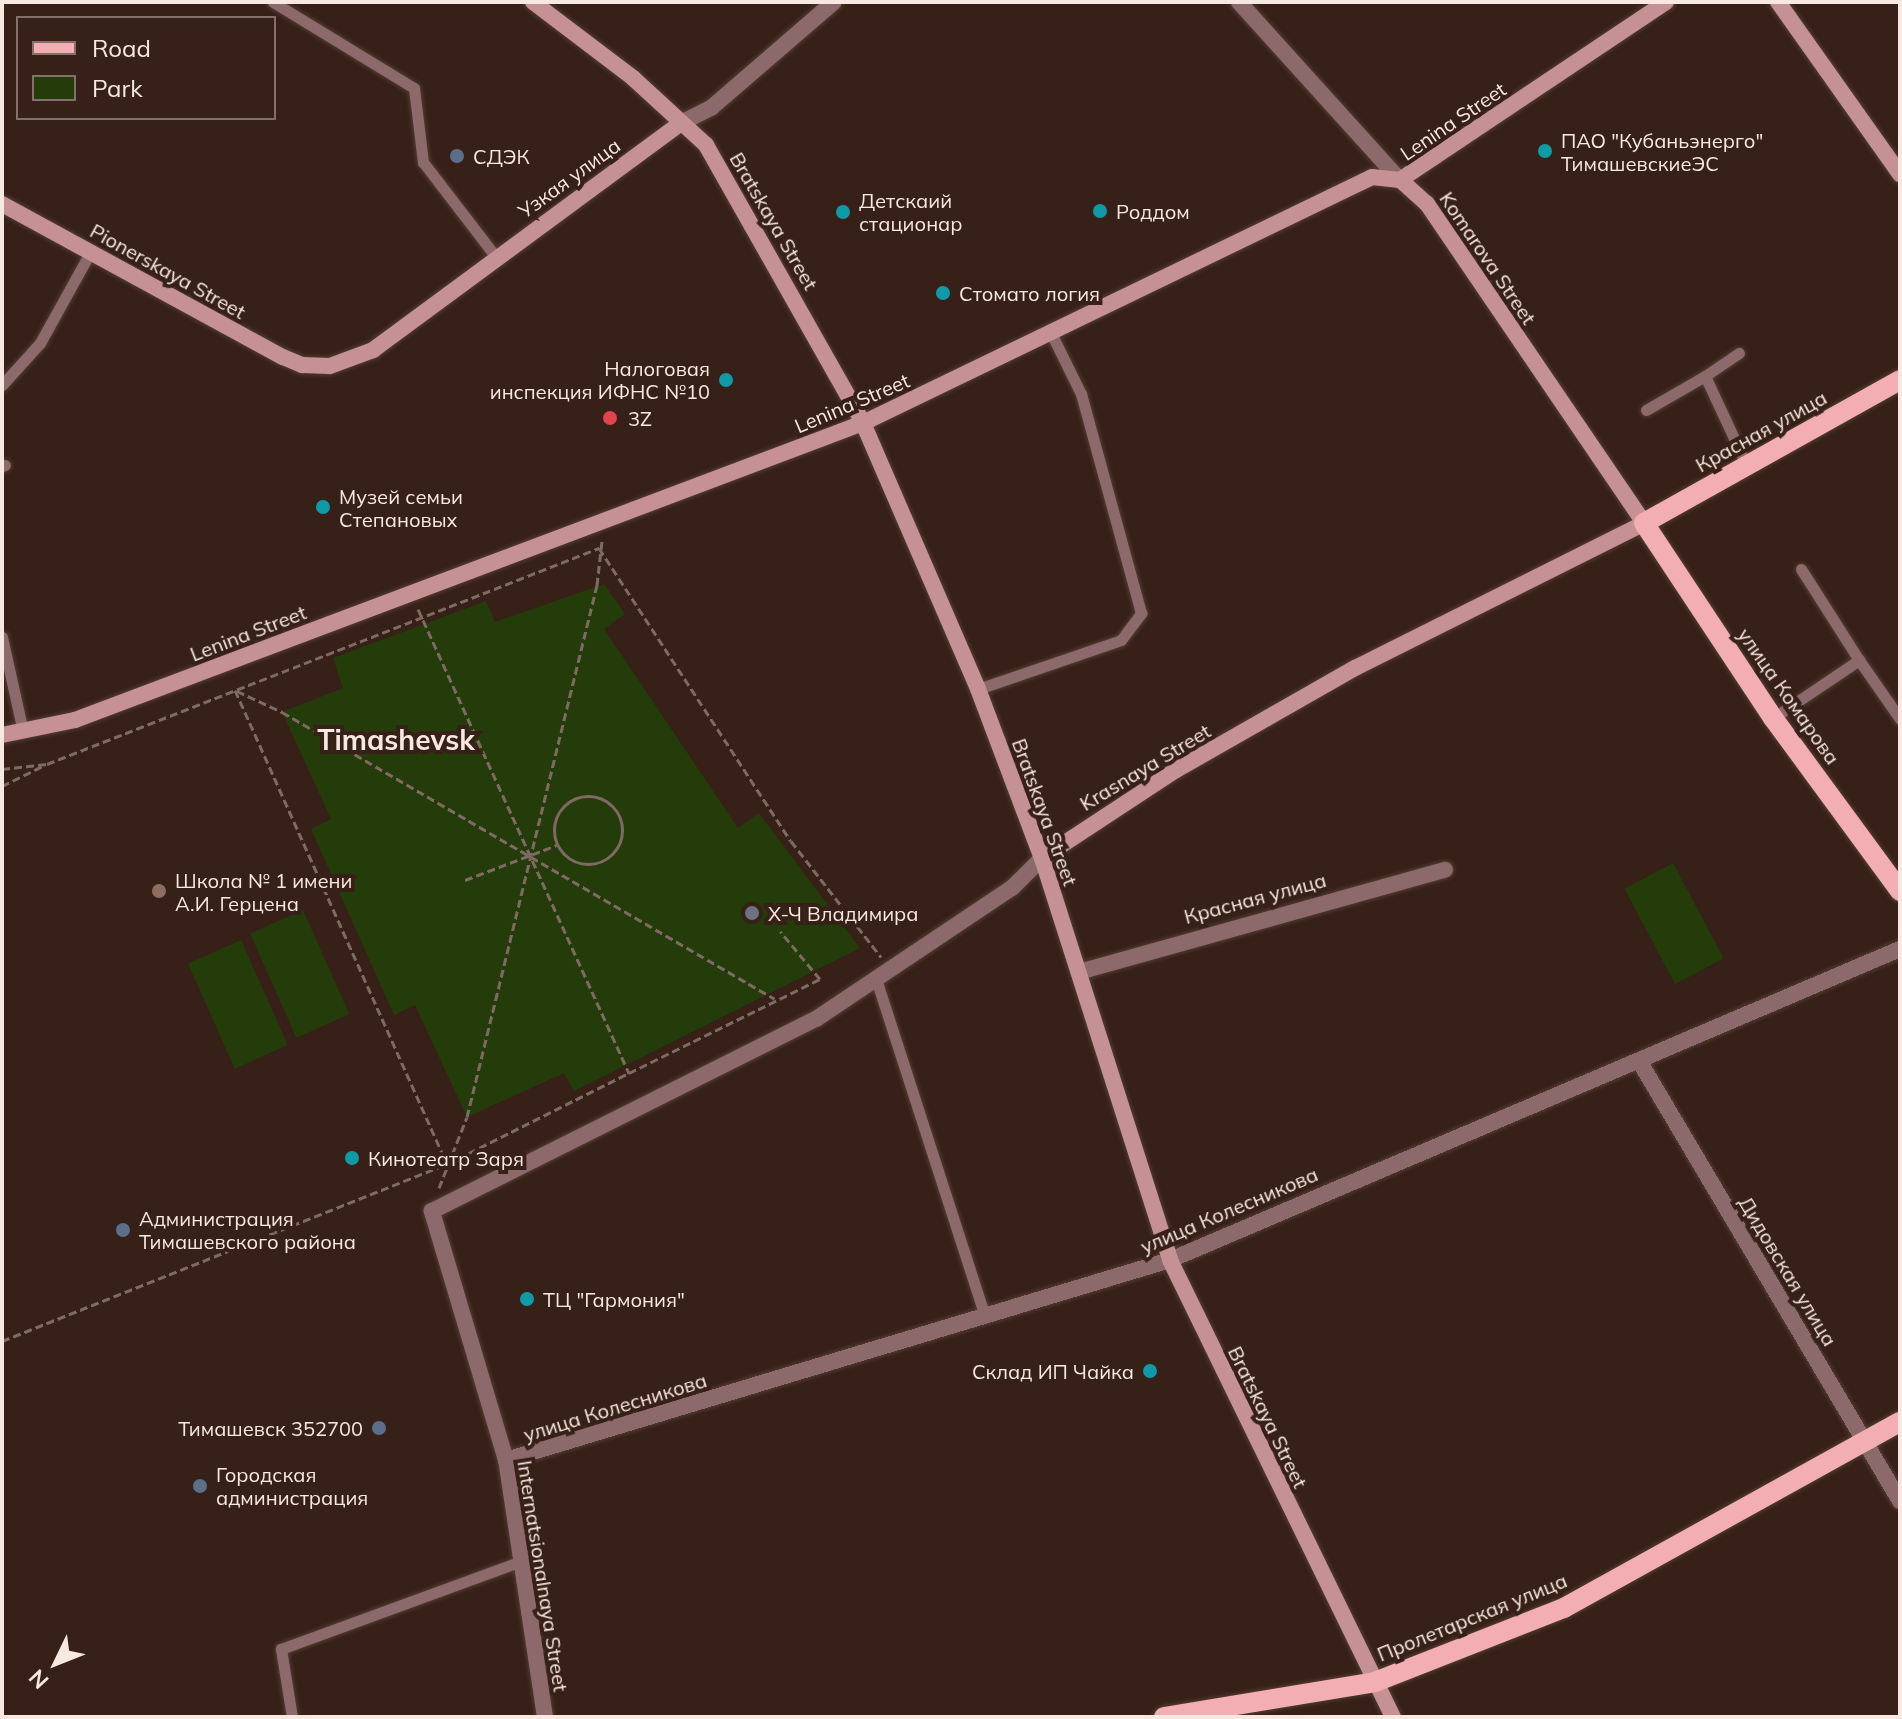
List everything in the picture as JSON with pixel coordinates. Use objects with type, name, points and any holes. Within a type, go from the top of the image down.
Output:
[{"type":"main road","name":"Bratskaya Street","points":[[533,2],[633,78],[681,123],[724,171],[863,423],[978,689],[1042,858],[1170,1260],[1393,1717]]},
{"type":"main road","name":"Lenina Street","points":[[2,735],[75,720],[610,521],[863,423],[1372,177],[1400,180],[1666,2]]},
{"type":"main road","points":[[1778,2],[1900,174]]},
{"type":"main road","name":"Узкая улица","points":[[316,366],[348,361],[373,350],[681,123]]},
{"type":"main road","name":"Komarova Street","points":[[1400,180],[1427,204],[1644,523]]},
{"type":"main road","name":"Pionerskaya Street","points":[[2,204],[283,357],[316,366]]},
{"type":"main road","name":"Красная улица","points":[[1644,523],[1900,380]]},
{"type":"main road","name":"улица Комарова","points":[[1644,523],[1773,718],[1900,891]]},
{"type":"main road","name":"Krasnaya Street","points":[[1042,858],[1176,770],[1355,668],[1644,523]]},
{"type":"main road","name":"Пролетарская улица","points":[[1164,1717],[1375,1682],[1564,1608],[1900,1422]]},
{"type":"street","name":"Узкая улица","points":[[681,123],[711,108],[834,2]]},
{"type":"street","name":"Komarova Street","points":[[1239,2],[1400,180]]},
{"type":"street","name":"Krasnaya Street","points":[[432,1211],[816,1019],[1012,888],[1042,858]]},
{"type":"street","name":"Красная улица","points":[[1079,972],[1445,870]]},
{"type":"street","name":"улица Колесникова","points":[[506,1460],[1170,1260],[1411,1155],[1641,1064],[1900,949]]},
{"type":"street","name":"Дидовская улица","points":[[1641,1064],[1900,1501]]},
{"type":"street","name":"Internatsionalnaya Street","points":[[432,1211],[506,1460],[545,1717]]},
{"type":"lane","points":[[273,2],[414,88],[423,162],[496,257]]},
{"type":"lane","points":[[2,385],[40,343],[91,251]]},
{"type":"lane","points":[[978,689],[1121,640],[1141,613],[1081,394],[1051,333]]},
{"type":"lane","points":[[1646,410],[1739,353]]},
{"type":"lane","points":[[1705,376],[1747,466]]},
{"type":"lane","points":[[1801,569],[1900,719]]},
{"type":"lane","points":[[2,637],[23,732]]},
{"type":"lane","points":[[1773,718],[1859,660]]},
{"type":"lane","points":[[883,974],[985,1316]]},
{"type":"lane","points":[[292,1717],[281,1649],[521,1561]]},
{"type":"path","points":[[432,1211],[467,1117],[528,853],[597,585],[599,548],[610,521]]},
{"type":"path","points":[[2,786],[47,764],[599,548]]},
{"type":"path","points":[[599,548],[791,841],[883,974]]},
{"type":"path","points":[[422,617],[629,1073]]},
{"type":"path","points":[[235,690],[528,853],[775,999]]},
{"type":"path","points":[[235,690],[447,1164]]},
{"type":"path","points":[[2,769],[47,764]]},
{"type":"path","points":[[577,797],[601,798],[618,813],[622,835],[604,861],[583,864],[557,845],[554,822],[567,802],[577,797]]},
{"type":"path","points":[[465,880],[528,853],[557,845]]},
{"type":"path","points":[[2,1341],[447,1164],[820,979],[780,931]]},
{"type":"green space","points":[[604,584],[625,614],[604,629],[738,828],[759,813],[860,948],[574,1091],[564,1073],[467,1117],[415,1005],[394,1015],[311,829],[331,819],[282,712],[343,688],[333,658],[486,601],[495,622]]},
{"type":"green space","points":[[1673,863],[1724,958],[1675,984],[1624,889]]},
{"type":"green space","points":[[303,910],[349,1014],[296,1038],[250,934]]},
{"type":"green space","points":[[241,940],[288,1045],[235,1069],[188,964]]},
{"type":"place","name":"ПАО \"Кубаньэнерго\" ТимашевскиеЭС","points":[[1545,151]]},
{"type":"place","name":"СДЭК","points":[[457,156]]},
{"type":"place","name":"Роддом","points":[[1100,211]]},
{"type":"place","name":"Детскаий стационар","points":[[843,212]]},
{"type":"place","name":"Стомато логия","points":[[943,293]]},
{"type":"place","name":"Налоговая инспекция ИФНС №10","points":[[726,380]]},
{"type":"place","name":"3Z","points":[[610,418]]},
{"type":"place","name":"Музей семьи Степановых","points":[[323,507]]},
{"type":"place","name":"Школа № 1 имени А.И. Герцена","points":[[159,891]]},
{"type":"place","name":"Х-Ч Владимира","points":[[752,913]]},
{"type":"place","name":"Кинотеатр Заря","points":[[352,1158]]},
{"type":"place","name":"Администрация Тимашевского района","points":[[123,1230]]},
{"type":"place","name":"ТЦ \"Гармония\"","points":[[527,1299]]},
{"type":"place","name":"Склад ИП Чайка","points":[[1150,1371]]},
{"type":"place","name":"Тимашевск 352700","points":[[379,1428]]},
{"type":"place","name":"Городская администрация","points":[[200,1486]]},
{"type":"district","name":"Timashevsk","points":[[396,740]]}]
